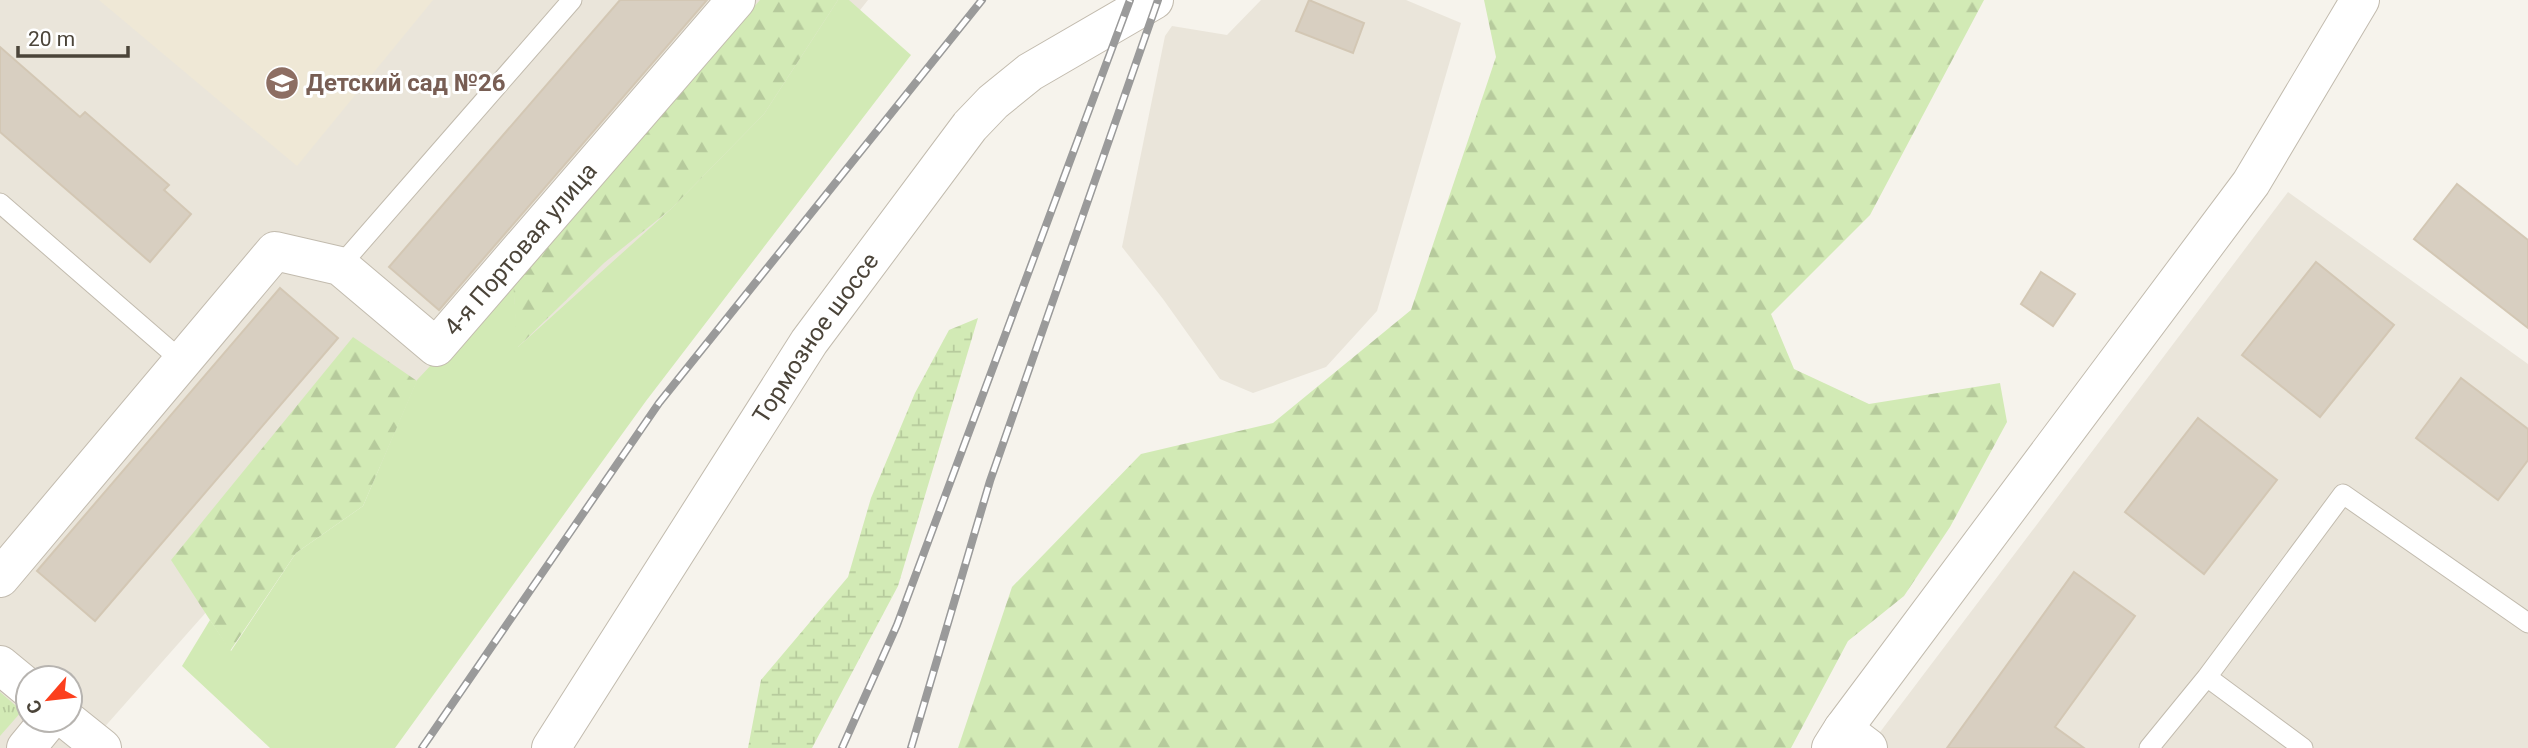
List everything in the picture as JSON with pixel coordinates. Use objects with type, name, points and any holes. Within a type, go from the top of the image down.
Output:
[{"type":"street","name":"4-я Портовая улица","points":[[0,578],[275,251],[340,265],[436,347],[736,0]]},
{"type":"street","name":"Тормозное шоссе","points":[[551,748],[809,342],[970,126],[993,102],[1030,72],[1154,0]]},
{"type":"street","points":[[1847,742],[2251,183],[2360,0]]},
{"type":"street","points":[[0,665],[14,676]]},
{"type":"street","points":[[26,748],[37,734]]},
{"type":"street","points":[[84,734],[102,748]]},
{"type":"lane","points":[[340,265],[572,0]]},
{"type":"lane","points":[[0,203],[182,361]]},
{"type":"lane","points":[[2149,748],[2207,677],[2343,494],[2528,624]]},
{"type":"lane","points":[[2207,677],[2303,748]]},
{"type":"shaded area","points":[[0,0],[868,0],[541,413],[316,488],[86,748],[0,748]]},
{"type":"shaded area","name":"Детский сад №26","points":[[99,0],[433,0],[297,166]]},
{"type":"shaded area","points":[[1261,0],[1406,0],[1461,23],[1377,311],[1326,367],[1253,393],[1220,379],[1122,247],[1165,36],[1172,26],[1227,35]]},
{"type":"shaded area","points":[[2288,192],[2528,364],[2528,748],[1868,748]]},
{"type":"green space","points":[[760,0],[838,0],[764,114],[671,209],[604,263],[517,348],[513,278]]},
{"type":"green space","points":[[838,0],[849,0],[911,55],[646,401],[395,748],[270,748],[182,666],[210,620],[231,651],[296,553],[363,506],[417,380],[513,278],[518,347],[671,209],[764,114]]},
{"type":"green space","points":[[1484,0],[1984,0],[1870,215],[1771,314],[1794,369],[1869,404],[2000,383],[2007,422],[1950,527],[1904,596],[1848,641],[1791,748],[958,748],[1012,587],[1141,454],[1273,423],[1411,310],[1496,57]]},
{"type":"green space","points":[[978,318],[898,586],[812,748],[748,748],[761,680],[848,577],[871,498],[915,393],[949,330]]},
{"type":"green space","points":[[353,337],[417,381],[363,506],[296,553],[230,651],[171,560]]},
{"type":"green space","points":[[0,692],[14,704],[14,720],[0,736]]},
{"type":"building","points":[[620,0],[707,0],[439,310],[389,267]]},
{"type":"building","points":[[1309,0],[1364,23],[1353,53],[1296,31]]},
{"type":"building","points":[[0,47],[80,117],[85,112],[169,185],[164,190],[191,214],[150,262],[0,132]]},
{"type":"building","points":[[2457,184],[2528,240],[2528,328],[2414,239]]},
{"type":"building","points":[[2316,262],[2394,325],[2320,417],[2242,355]]},
{"type":"building","points":[[2041,272],[2075,294],[2053,326],[2021,304]]},
{"type":"building","points":[[280,288],[338,338],[95,621],[37,571]]},
{"type":"building","points":[[2461,378],[2528,429],[2528,460],[2498,500],[2416,438]]},
{"type":"building","points":[[2198,418],[2277,480],[2204,574],[2125,512]]},
{"type":"building","points":[[2074,572],[2135,616],[2055,727],[2084,748],[1947,748]]},
{"type":"railway","points":[[422,748],[659,403],[982,0]]},
{"type":"railway","points":[[842,748],[897,625],[1130,0]]},
{"type":"railway","points":[[911,748],[990,481],[1158,0]]},
{"type":"place","name":"Детский сад №26","points":[[282,83]]}]
